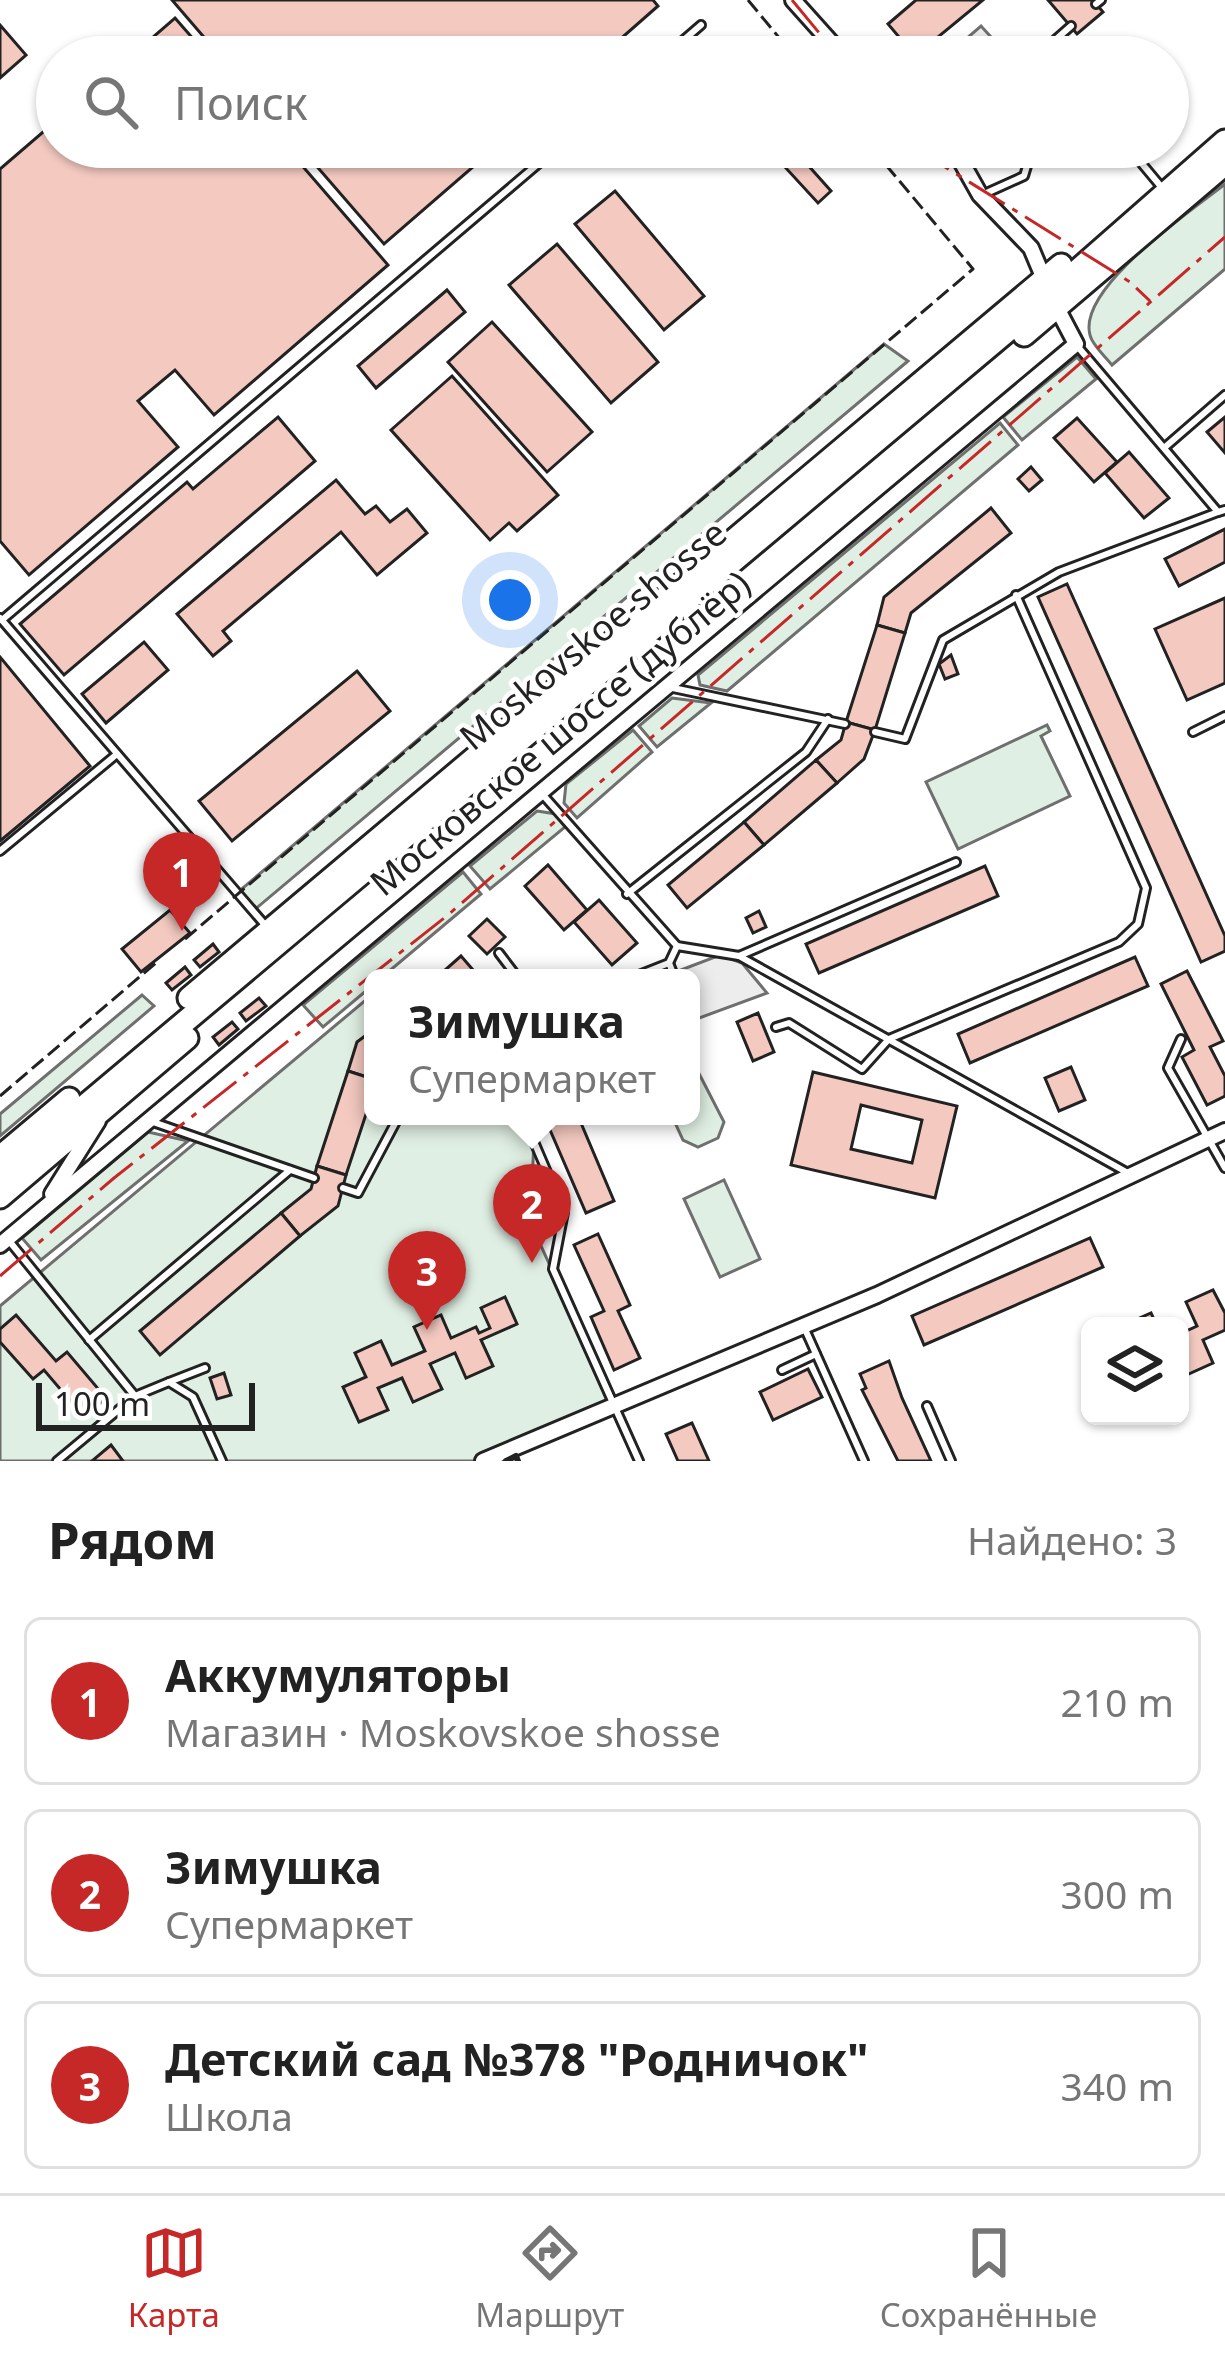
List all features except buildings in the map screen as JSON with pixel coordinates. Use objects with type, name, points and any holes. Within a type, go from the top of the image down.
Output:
[{"type":"main road","name":"Moskovskoe shosse","points":[[1189,159],[1225,124]]},
{"type":"main road","name":"Moskovskoe shosse","points":[[1189,167],[1225,141]]},
{"type":"main road","name":"Moskovskoe shosse","points":[[0,1157],[1050,294],[1225,164]]},
{"type":"main road","name":"Moskovskoe shosse","points":[[0,1197],[1050,294],[1180,168]]},
{"type":"main road","name":"Moskovskoe shosse","points":[[1161,187],[1187,168]]},
{"type":"main road","name":"Moskovskoe shosse","points":[[0,1177],[274,936]]},
{"type":"street","points":[[793,0],[825,36]]},
{"type":"street","points":[[964,168],[980,195],[1031,248],[1076,344]]},
{"type":"street","name":"Московское шоссе (дублёр)","points":[[4,1242],[1076,344]]},
{"type":"street","name":"Московское шоссе (дублёр)","points":[[43,1208],[136,1062]]},
{"type":"street","points":[[483,1461],[613,1403],[715,1367],[1218,1134]]},
{"type":"lane","points":[[689,36],[701,26]]},
{"type":"lane","points":[[1059,36],[1070,26]]},
{"type":"lane","points":[[274,936],[1,619],[533,168]]},
{"type":"lane","points":[[980,195],[1024,176],[1026,168]]},
{"type":"lane","points":[[1145,168],[1161,187]]},
{"type":"lane","points":[[874,732],[905,739],[943,640],[1059,572],[1221,512],[1076,344]]},
{"type":"lane","points":[[1163,448],[1225,394]]},
{"type":"lane","points":[[776,1027],[789,1023],[862,1069],[889,1040],[1119,943],[1138,924],[1146,888],[1016,596]]},
{"type":"lane","points":[[665,686],[845,724]]},
{"type":"lane","points":[[1193,732],[1225,716]]},
{"type":"lane","points":[[627,895],[806,752],[828,719]]},
{"type":"lane","points":[[0,851],[117,754]]},
{"type":"lane","points":[[543,795],[677,946],[739,956],[1131,1174]]},
{"type":"lane","points":[[739,956],[956,862]]},
{"type":"lane","points":[[672,969],[677,946]]},
{"type":"lane","points":[[499,953],[511,969]]},
{"type":"lane","points":[[654,969],[670,963]]},
{"type":"lane","points":[[1181,1039],[1168,1068],[1218,1134],[1225,1168]]},
{"type":"lane","points":[[148,1120],[314,1178]]},
{"type":"lane","points":[[343,1188],[358,1193],[394,1125]]},
{"type":"lane","points":[[527,1125],[564,1212],[553,1268],[639,1461]]},
{"type":"lane","points":[[89,1340],[290,1170]]},
{"type":"lane","points":[[4,1242],[135,1396]]},
{"type":"lane","points":[[804,1326],[864,1461]]},
{"type":"lane","points":[[782,1370],[816,1354]]},
{"type":"lane","points":[[57,1461],[135,1396],[205,1369]]},
{"type":"lane","points":[[169,1382],[193,1396],[222,1461]]},
{"type":"lane","points":[[927,1406],[952,1461]]},
{"type":"green space","points":[[1225,184],[1225,269],[1112,365],[1090,335],[1091,316],[1101,295],[1140,252]]},
{"type":"green space","points":[[884,344],[908,361],[253,911],[237,893]]},
{"type":"green space","points":[[1077,357],[1096,379],[1022,440],[1003,417]]},
{"type":"green space","points":[[1000,423],[1018,445],[727,691],[700,685],[698,675]]},
{"type":"green space","points":[[672,698],[711,703],[657,747],[639,726]]},
{"type":"green space","points":[[1047,725],[1050,731],[1041,736],[1070,796],[958,849],[926,782]]},
{"type":"green space","points":[[633,730],[652,752],[577,818],[564,803],[566,784]]},
{"type":"green space","points":[[537,811],[556,814],[565,827],[490,889],[470,866]]},
{"type":"green space","points":[[463,872],[481,894],[392,969],[364,969],[364,993],[323,1027],[303,1005]]},
{"type":"green space","points":[[142,995],[154,1006],[0,1136],[0,1114]]},
{"type":"green space","points":[[364,1002],[364,1125],[527,1125],[534,1142],[530,1222],[613,1403],[483,1461],[0,1461],[0,1306]]},
{"type":"green space","points":[[700,1075],[724,1122],[718,1138],[698,1147],[683,1140],[676,1125],[700,1125]]},
{"type":"green space","points":[[148,1132],[188,1141],[41,1260],[22,1238]]},
{"type":"green space","points":[[724,1180],[760,1259],[720,1277],[684,1199]]},
{"type":"shaded area","points":[[981,26],[990,36],[969,36]]},
{"type":"shaded area","points":[[720,955],[742,963],[767,993],[700,1018],[700,969],[683,969]]},
{"type":"fence","points":[[748,0],[778,36]]},
{"type":"fence","points":[[185,939],[973,269],[889,168]]},
{"type":"fence","points":[[0,1096],[157,962]]},
{"type":"wall","points":[[506,1461],[516,1456],[518,1461]]},
{"type":"power","points":[[792,0],[822,36]]},
{"type":"power","points":[[947,168],[1130,282],[1150,301]]},
{"type":"power","points":[[379,969],[448,915],[1225,237]]},
{"type":"power","points":[[0,1276],[114,1178],[364,981]]},
{"type":"place","name":"Аккумуляторы","points":[[182,931]]},
{"type":"place","name":"Зимушка","points":[[532,1263]]},
{"type":"place","name":"Детский сад №378 \"Родничок\"","points":[[427,1330]]}]
